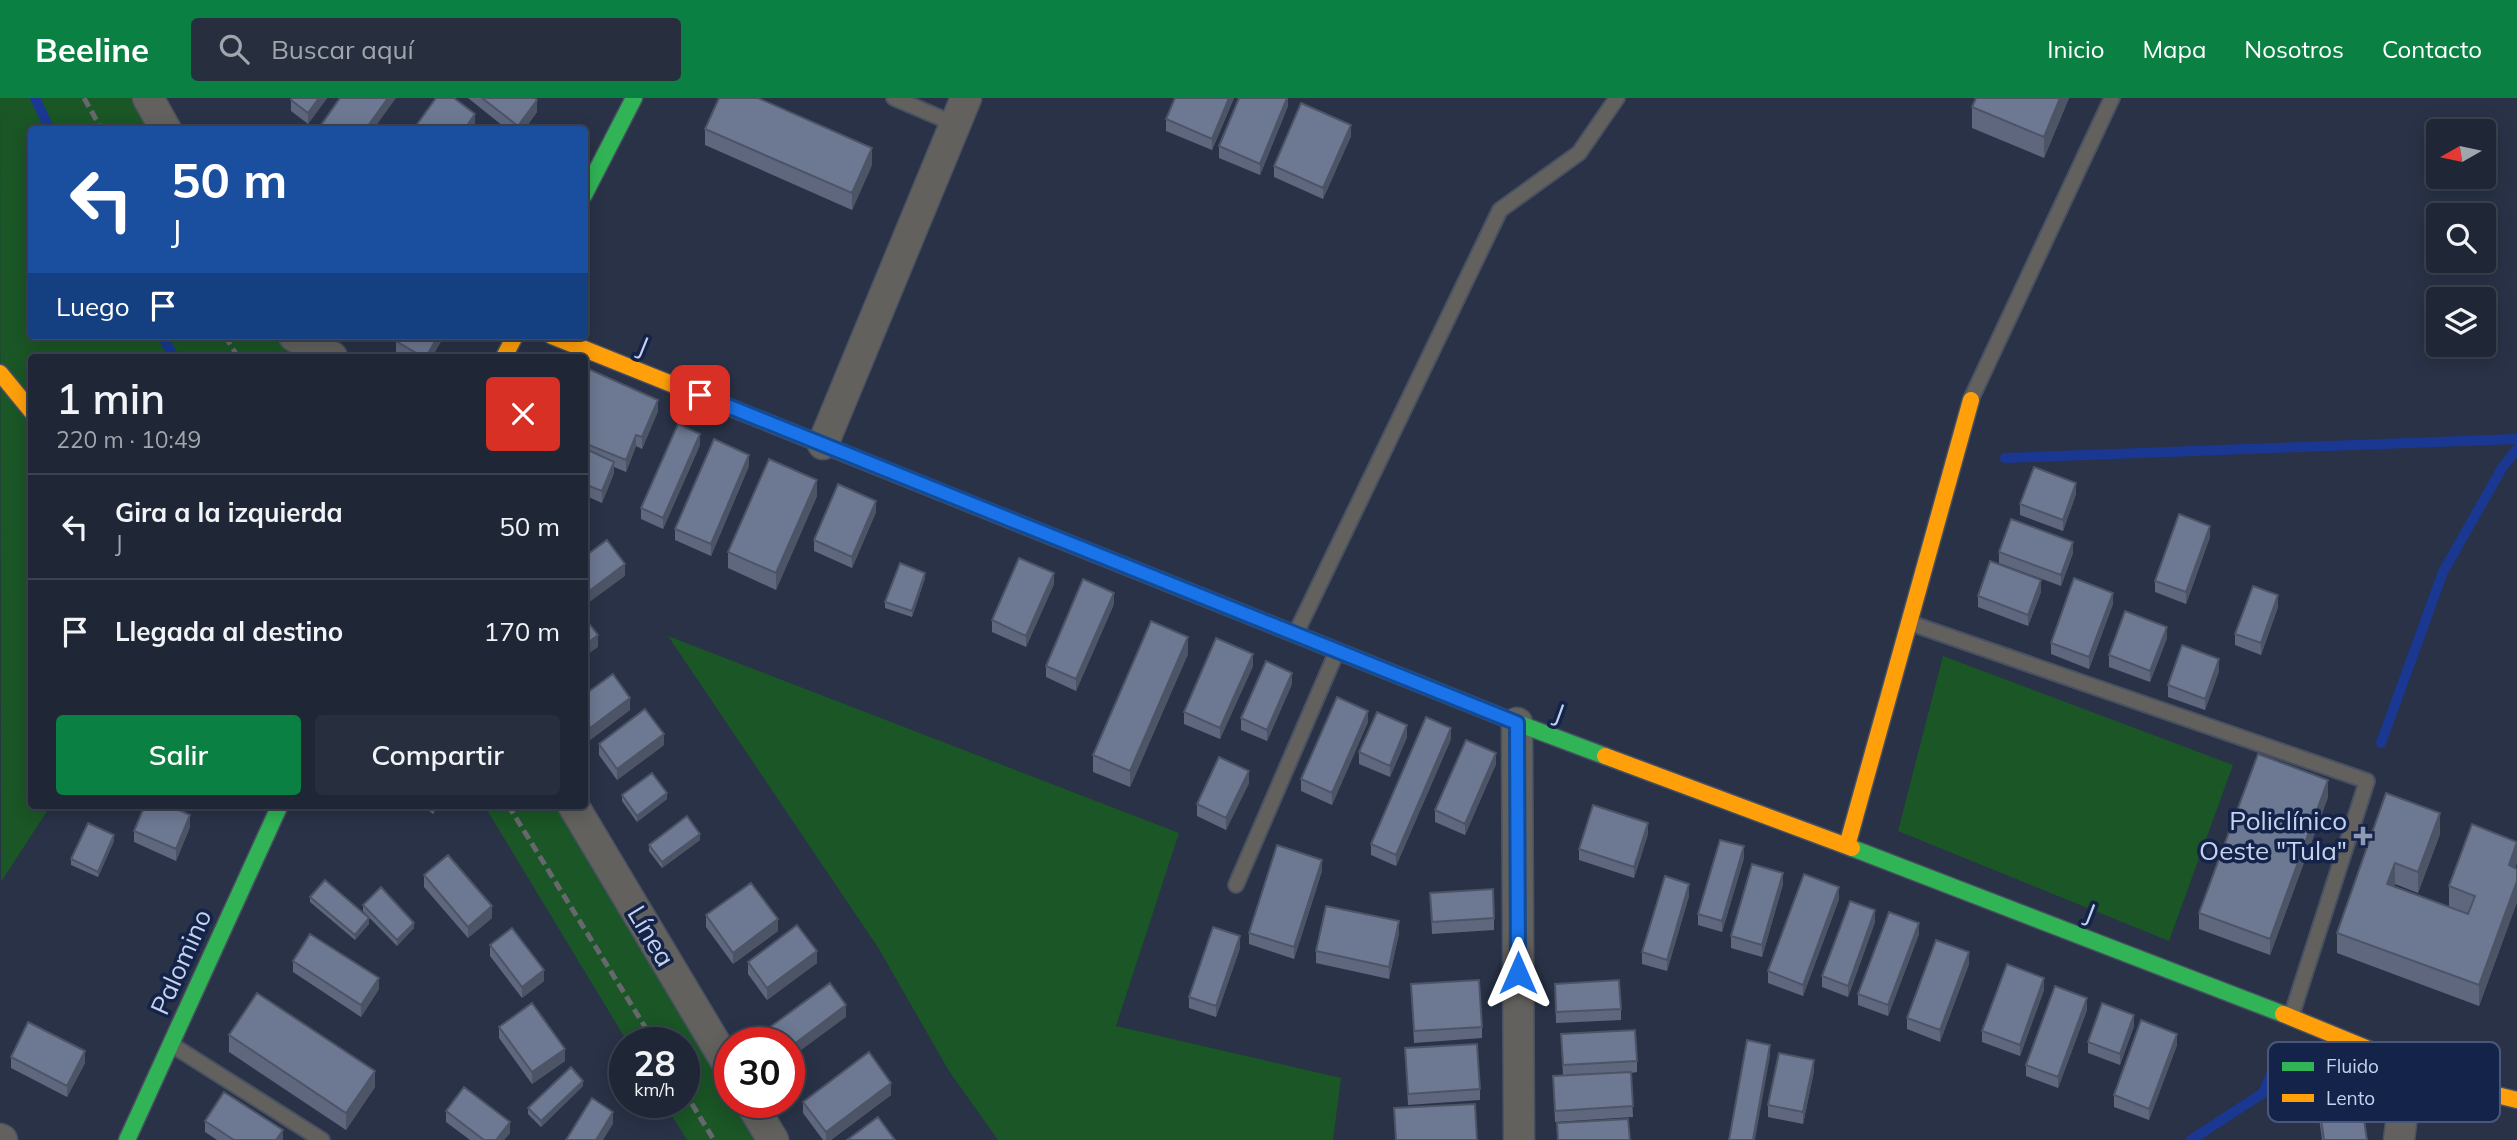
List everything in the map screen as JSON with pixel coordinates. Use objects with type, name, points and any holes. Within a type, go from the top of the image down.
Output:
[{"type":"main road","points":[[588,187],[634,98]]},
{"type":"main road","name":"J","points":[[562,340],[1517,723],[1846,846],[2350,1042]]},
{"type":"main road","points":[[0,373],[28,407]]},
{"type":"main road","points":[[1846,846],[1971,400]]},
{"type":"main road","name":"Palomino","points":[[127,1140],[278,809]]},
{"type":"main road","name":"J","points":[[2500,1096],[2517,1100]]},
{"type":"street","points":[[148,98],[164,126]]},
{"type":"street","points":[[823,444],[960,111]]},
{"type":"street","points":[[301,340],[326,354]]},
{"type":"street","points":[[1517,723],[1519,1140]]},
{"type":"street","name":"Línea","points":[[575,809],[714,1041]]},
{"type":"street","points":[[760,1118],[773,1140]]},
{"type":"street","points":[[2399,1140],[2401,1122]]},
{"type":"lane","points":[[894,98],[960,111]]},
{"type":"lane","points":[[1295,634],[1500,210],[1579,153],[1617,98]]},
{"type":"lane","points":[[1971,400],[2112,98]]},
{"type":"lane","points":[[1908,623],[2367,781],[2291,1018]]},
{"type":"lane","points":[[1237,885],[1337,650]]},
{"type":"lane","points":[[171,1044],[321,1140]]},
{"type":"green space","points":[[0,98],[145,98],[162,126],[28,126],[28,340],[315,340],[342,354],[28,354],[28,809],[48,809],[1,882]]},
{"type":"green space","points":[[668,636],[1179,833],[1116,1026],[1341,1078],[1333,1140],[998,1140],[949,1071],[879,949]]},
{"type":"green space","points":[[1943,656],[2233,765],[2169,941],[1898,831]]},
{"type":"green space","points":[[486,809],[582,809],[714,1030],[714,1118],[766,1118],[779,1140],[687,1140],[673,1118],[700,1118],[700,1027],[618,1027]]},
{"type":"building","points":[[319,98],[308,113],[291,100]]},
{"type":"building","points":[[340,98],[388,98],[368,126],[320,126]]},
{"type":"building","points":[[436,98],[454,98],[475,114],[467,126],[416,126]]},
{"type":"building","points":[[482,98],[535,98],[537,100],[518,126]]},
{"type":"building","points":[[719,98],[758,98],[872,148],[852,193],[705,129]]},
{"type":"building","points":[[1175,98],[1229,98],[1212,139],[1166,119]]},
{"type":"building","points":[[1239,98],[1287,98],[1260,164],[1219,146]]},
{"type":"building","points":[[1976,98],[2060,98],[2044,137],[1972,107]]},
{"type":"building","points":[[1301,103],[1351,125],[1323,188],[1274,166]]},
{"type":"building","points":[[436,340],[428,354],[418,354],[396,341]]},
{"type":"building","points":[[588,369],[658,400],[642,437],[636,435],[626,460],[588,445]]},
{"type":"building","points":[[678,424],[700,434],[663,518],[641,508]]},
{"type":"building","points":[[714,439],[749,455],[711,544],[675,529]]},
{"type":"building","points":[[588,450],[614,462],[602,491],[588,486]]},
{"type":"building","points":[[769,459],[817,480],[776,573],[728,552]]},
{"type":"building","points":[[2034,467],[2076,483],[2063,520],[2020,504]]},
{"type":"building","points":[[838,484],[876,501],[852,557],[814,540]]},
{"type":"building","points":[[2179,514],[2210,526],[2186,592],[2155,581]]},
{"type":"building","points":[[2011,519],[2073,542],[2061,575],[1999,552]]},
{"type":"building","points":[[607,540],[625,564],[588,592],[588,554]]},
{"type":"building","points":[[1019,558],[1054,573],[1026,636],[992,620]]},
{"type":"building","points":[[1990,561],[2041,580],[2028,615],[1978,596]]},
{"type":"building","points":[[900,563],[925,573],[912,611],[885,602]]},
{"type":"building","points":[[2074,578],[2113,593],[2089,657],[2051,643]]},
{"type":"building","points":[[1083,579],[1114,593],[1076,679],[1046,666]]},
{"type":"building","points":[[2253,586],[2278,595],[2261,643],[2235,634]]},
{"type":"building","points":[[2125,611],[2167,627],[2150,671],[2109,655]]},
{"type":"building","points":[[1151,621],[1188,637],[1130,771],[1093,755]]},
{"type":"building","points":[[588,622],[598,635],[588,643]]},
{"type":"building","points":[[1216,638],[1253,654],[1220,728],[1184,712]]},
{"type":"building","points":[[2182,645],[2219,659],[2205,699],[2168,685]]},
{"type":"building","points":[[1266,661],[1292,673],[1267,730],[1241,718]]},
{"type":"building","points":[[613,674],[630,698],[590,728],[588,692]]},
{"type":"building","points":[[1337,697],[1368,711],[1332,793],[1301,779]]},
{"type":"building","points":[[645,709],[664,734],[617,769],[599,744]]},
{"type":"building","points":[[1377,712],[1407,725],[1390,766],[1359,752]]},
{"type":"building","points":[[1426,717],[1451,728],[1396,855],[1371,844]]},
{"type":"building","points":[[1466,740],[1496,753],[1465,824],[1435,810]]},
{"type":"building","points":[[2258,754],[2328,780],[2270,939],[2199,913]]},
{"type":"building","points":[[1219,757],[1249,771],[1226,818],[1197,804]]},
{"type":"building","points":[[652,773],[667,793],[637,816],[622,795]]},
{"type":"building","points":[[2386,793],[2440,813],[2418,872],[2395,863],[2387,884],[2468,914],[2475,896],[2449,886],[2472,824],[2517,842],[2509,865],[2517,869],[2517,881],[2479,985],[2337,933]]},
{"type":"building","points":[[1593,805],[1648,823],[1634,867],[1579,849]]},
{"type":"building","points":[[143,809],[177,809],[190,815],[176,849],[134,831]]},
{"type":"building","points":[[687,816],[700,834],[662,862],[649,845]]},
{"type":"building","points":[[88,823],[114,835],[98,872],[71,859]]},
{"type":"building","points":[[1720,840],[1744,846],[1722,921],[1698,914]]},
{"type":"building","points":[[1277,845],[1322,860],[1294,947],[1249,933]]},
{"type":"building","points":[[448,855],[492,906],[468,927],[424,875]]},
{"type":"building","points":[[1752,864],[1783,873],[1762,945],[1731,936]]},
{"type":"building","points":[[1804,874],[1839,887],[1803,985],[1768,971]]},
{"type":"building","points":[[1665,876],[1689,884],[1667,960],[1642,952]]},
{"type":"building","points":[[325,880],[369,918],[355,935],[310,897]]},
{"type":"building","points":[[751,883],[778,919],[733,953],[706,915]]},
{"type":"building","points":[[381,887],[414,923],[397,940],[363,905]]},
{"type":"building","points":[[1493,889],[1494,918],[1432,922],[1430,893]]},
{"type":"building","points":[[1850,901],[1875,910],[1848,986],[1822,976]]},
{"type":"building","points":[[1326,906],[1399,921],[1389,967],[1316,951]]},
{"type":"building","points":[[1889,912],[1919,923],[1888,1005],[1858,994]]},
{"type":"building","points":[[797,925],[817,951],[767,988],[748,962]]},
{"type":"building","points":[[1213,927],[1240,936],[1216,1006],[1189,997]]},
{"type":"building","points":[[512,928],[544,970],[522,987],[490,945]]},
{"type":"building","points":[[310,934],[379,978],[361,1005],[293,961]]},
{"type":"building","points":[[1936,940],[1969,952],[1940,1030],[1907,1018]]},
{"type":"building","points":[[2007,964],[2044,978],[2020,1045],[1982,1031]]},
{"type":"building","points":[[1479,980],[1482,1027],[1414,1031],[1411,984]]},
{"type":"building","points":[[1619,980],[1621,1009],[1556,1012],[1555,984]]},
{"type":"building","points":[[830,983],[846,1005],[805,1036],[805,1027],[770,1027]]},
{"type":"building","points":[[2055,986],[2087,998],[2058,1077],[2026,1065]]},
{"type":"building","points":[[257,993],[375,1071],[346,1113],[229,1035]]},
{"type":"building","points":[[532,1003],[565,1049],[532,1072],[499,1027]]},
{"type":"building","points":[[2102,1003],[2134,1015],[2120,1054],[2088,1042]]},
{"type":"building","points":[[2141,1020],[2177,1034],[2149,1109],[2114,1095]]},
{"type":"building","points":[[28,1022],[85,1051],[67,1086],[11,1057]]},
{"type":"building","points":[[1635,1030],[1637,1061],[1563,1065],[1561,1034]]},
{"type":"building","points":[[1747,1040],[1770,1045],[1753,1140],[1729,1140]]},
{"type":"building","points":[[1477,1044],[1480,1089],[1408,1094],[1405,1048]]},
{"type":"building","points":[[869,1052],[891,1083],[826,1132],[805,1105],[805,1100]]},
{"type":"building","points":[[1779,1053],[1814,1060],[1803,1112],[1768,1105]]},
{"type":"building","points":[[571,1067],[583,1081],[541,1121],[528,1108]]},
{"type":"building","points":[[1631,1072],[1633,1106],[1555,1111],[1553,1076]]},
{"type":"building","points":[[464,1087],[510,1122],[496,1140],[484,1140],[446,1111]]},
{"type":"building","points":[[224,1092],[283,1130],[276,1140],[234,1140],[205,1121]]},
{"type":"building","points":[[592,1098],[609,1109],[609,1118],[596,1140],[566,1140]]},
{"type":"building","points":[[1475,1104],[1477,1140],[1396,1140],[1394,1108]]},
{"type":"building","points":[[878,1117],[895,1140],[847,1140]]},
{"type":"building","points":[[1628,1119],[1630,1140],[1558,1140],[1557,1123]]},
{"type":"building","points":[[2321,1122],[2364,1122],[2367,1140],[2324,1140]]},
{"type":"waterway","points":[[35,98],[48,126]]},
{"type":"waterway","points":[[164,340],[172,354]]},
{"type":"waterway","points":[[2005,458],[2517,439]]},
{"type":"waterway","points":[[2381,743],[2443,572],[2502,468],[2517,449]]},
{"type":"waterway","points":[[2191,1140],[2263,1093],[2268,1081]]},
{"type":"railway","points":[[84,98],[100,126]]},
{"type":"railway","points":[[227,340],[236,354]]},
{"type":"railway","points":[[510,809],[645,1027]]},
{"type":"railway","points":[[700,1117],[714,1140]]},
{"type":"traffic: fast","points":[[588,187],[634,98]]},
{"type":"traffic: fast","points":[[938,491],[1605,756]]},
{"type":"traffic: fast","points":[[127,1140],[278,809]]},
{"type":"traffic: fast","points":[[1852,848],[2283,1014]]},
{"type":"traffic: slow","points":[[506,354],[513,340]]},
{"type":"traffic: slow","points":[[562,340],[938,491]]},
{"type":"traffic: slow","points":[[0,373],[28,407]]},
{"type":"traffic: slow","points":[[1847,846],[1971,400]]},
{"type":"traffic: slow","points":[[1605,756],[1852,848]]},
{"type":"traffic: slow","points":[[2283,1014],[2351,1042]]},
{"type":"traffic: slow","points":[[2500,1096],[2517,1100]]},
{"type":"place","name":"Policlínico Oeste \"Tula\"","points":[[2363,836]]},
{"type":"route","points":[[700,395],[1517,723],[1518,973]]}]
